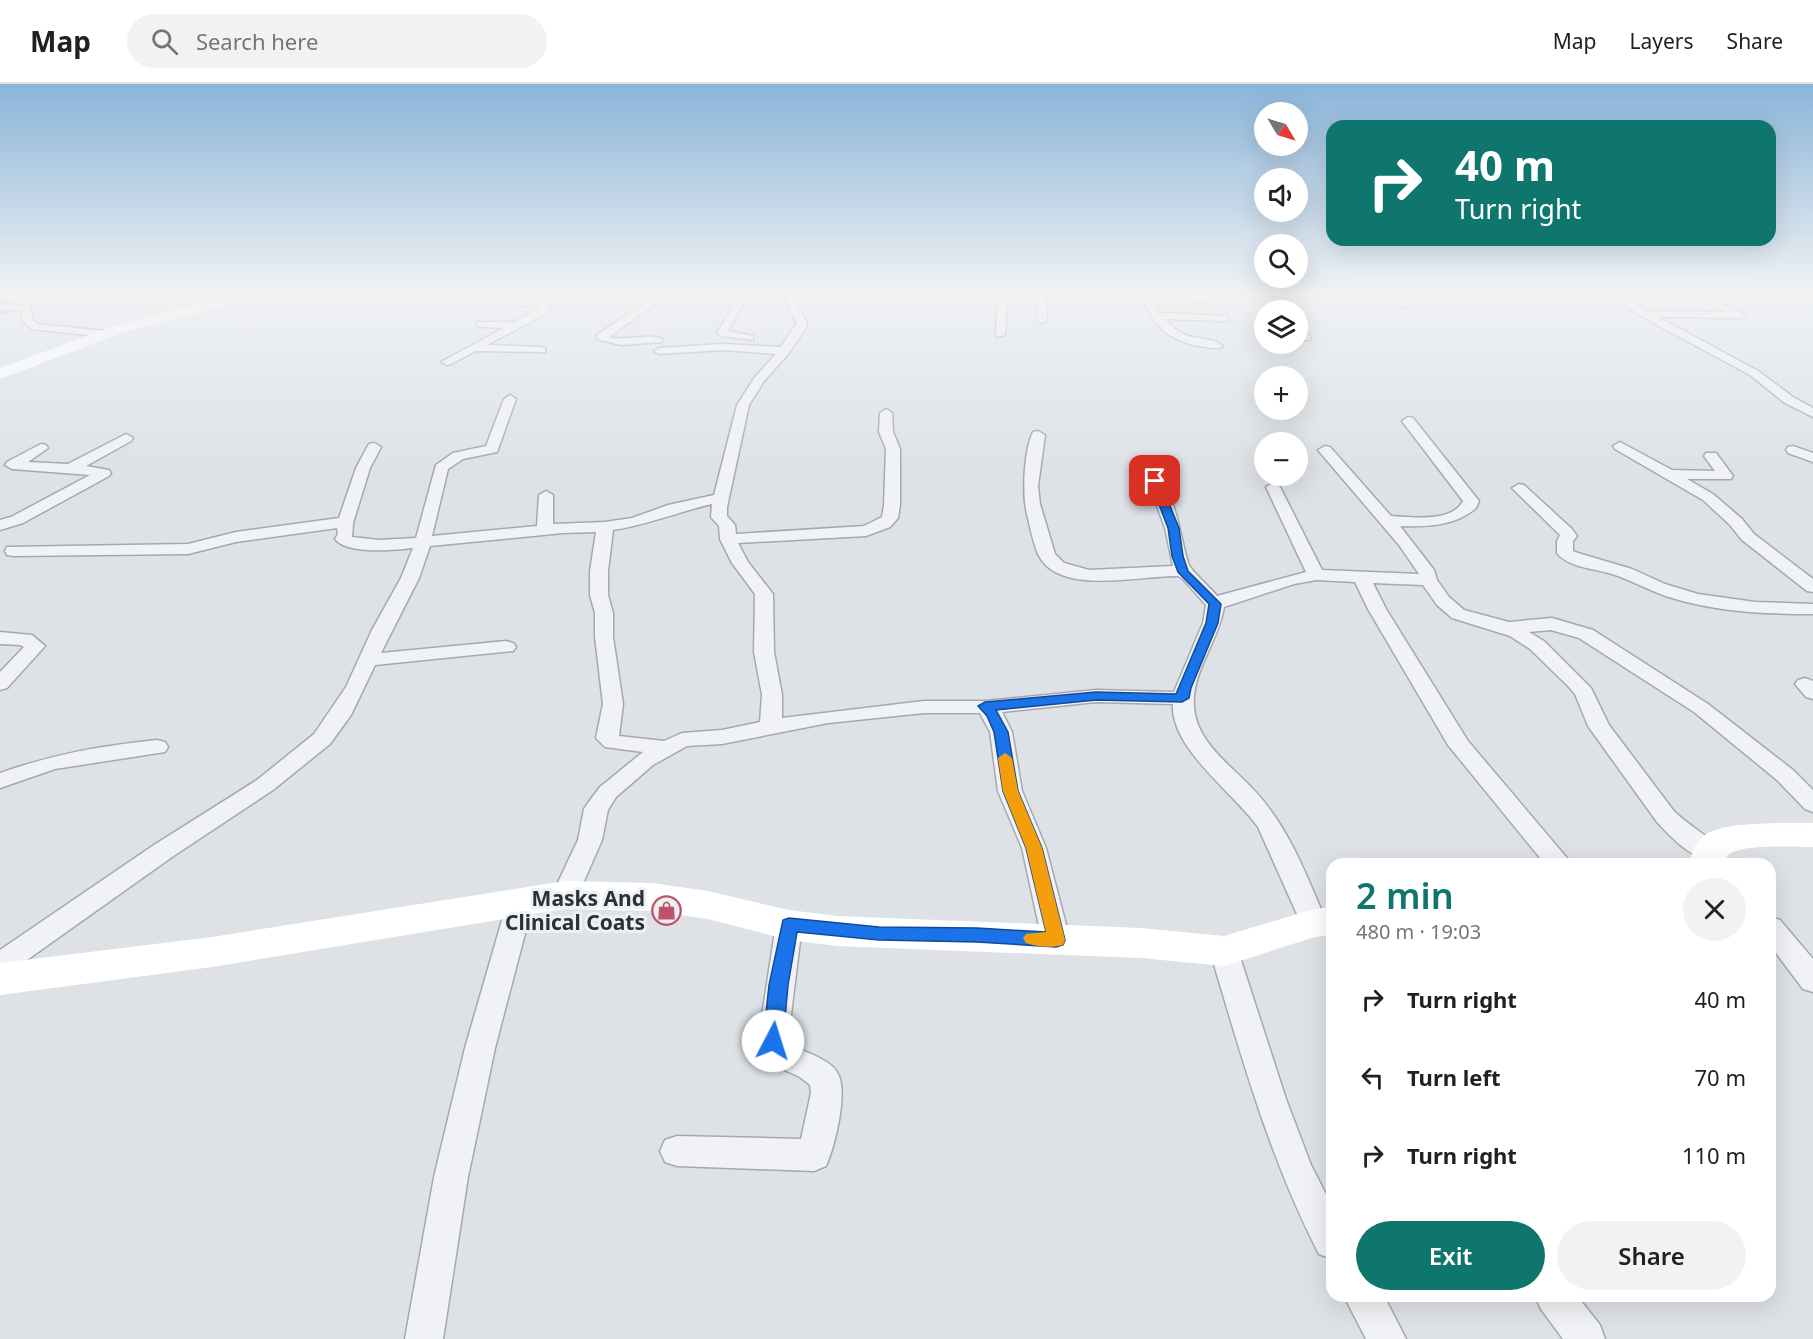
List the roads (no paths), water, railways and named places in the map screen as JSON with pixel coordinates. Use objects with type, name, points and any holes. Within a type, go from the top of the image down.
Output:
[{"type":"street","points":[[0,375],[63,351]]},
{"type":"street","points":[[447,362],[468,351]]},
{"type":"street","points":[[771,726],[772,695],[764,652],[764,594],[740,564],[728,539],[726,525],[719,518],[721,498],[743,405],[759,379],[783,351]]},
{"type":"street","points":[[1714,351],[1754,373],[1789,400],[1813,413]]},
{"type":"street","points":[[0,964],[163,851],[266,785],[322,739],[340,715],[369,660],[381,630],[402,596],[423,542],[441,468],[448,461],[463,454],[492,449],[510,399]]},
{"type":"street","points":[[728,539],[866,531],[884,524],[890,518],[893,479],[892,444],[886,432],[886,413]]},
{"type":"street","points":[[1387,520],[1437,520],[1455,516],[1471,505],[1471,501],[1408,421]]},
{"type":"street","points":[[1038,435],[1037,457],[1031,485],[1032,499],[1051,563],[1068,572],[1086,575],[1120,575],[1171,570],[1183,572]]},
{"type":"street","points":[[71,468],[126,438]]},
{"type":"street","points":[[1620,446],[1708,497],[1736,522],[1748,537],[1813,587]]},
{"type":"street","points":[[374,447],[363,468],[345,523],[346,534],[343,540],[364,545],[392,545],[545,530],[605,527],[635,522],[673,508],[721,498]]},
{"type":"street","points":[[0,525],[17,520],[104,473],[71,468],[12,465],[41,448]]},
{"type":"street","points":[[1325,450],[1387,520],[1416,556],[1428,574],[1428,580],[1443,601],[1458,614],[1509,627],[1552,624],[1586,634],[1701,708],[1776,768],[1813,804]]},
{"type":"street","points":[[1793,450],[1813,458]]},
{"type":"street","points":[[1669,474],[1726,476],[1711,456]]},
{"type":"street","points":[[1155,481],[1173,528],[1183,572],[1215,604]]},
{"type":"street","points":[[1273,487],[1316,575]]},
{"type":"street","points":[[1519,488],[1566,532],[1569,536],[1565,541],[1565,553],[1575,558],[1627,573],[1659,588],[1710,602],[1759,609],[1813,609]]},
{"type":"street","points":[[545,530],[546,495]]},
{"type":"street","points":[[13,551],[188,549],[249,535],[345,523]]},
{"type":"street","points":[[605,527],[599,571],[599,595],[604,613],[604,637],[613,704],[607,738],[613,742],[670,748]]},
{"type":"street","points":[[1215,604],[1292,579],[1316,575],[1428,580]]},
{"type":"street","points":[[1361,576],[1377,609],[1459,745],[1554,858]]},
{"type":"street","points":[[0,978],[212,952],[565,895],[652,897],[708,905],[789,924],[879,933],[1141,943],[1224,951],[1323,922],[1267,820],[1203,750],[1186,724],[1182,698],[1184,688],[1212,623],[1215,604]]},
{"type":"street","points":[[1509,627],[1537,645],[1584,692],[1599,726],[1665,816],[1706,858]]},
{"type":"street","points":[[0,638],[25,639],[34,646],[0,684]]},
{"type":"street","points":[[369,660],[506,647]]},
{"type":"street","points":[[565,895],[590,840],[596,809],[608,792],[645,760],[682,740],[722,737],[771,726],[913,708],[985,706],[1096,696],[1182,698]]},
{"type":"street","points":[[985,706],[993,714],[1001,732],[1010,791],[1034,848],[1056,940]]},
{"type":"street","points":[[0,781],[50,763],[111,752],[157,747]]},
{"type":"street","points":[[1711,858],[1719,842],[1751,836],[1813,835]]},
{"type":"street","points":[[424,1339],[451,1177],[480,1048],[520,903]]},
{"type":"street","points":[[677,1151],[814,1155],[827,1093],[825,1078],[811,1068],[782,1055],[773,1041],[789,924]]},
{"type":"street","points":[[1776,934],[1813,981]]},
{"type":"street","points":[[1224,951],[1290,1155],[1313,1208],[1326,1231]]},
{"type":"street","points":[[1366,1302],[1387,1339]]},
{"type":"street","points":[[1558,1302],[1586,1339]]},
{"type":"place","name":"Masks And Clinical Coats","points":[[666,910]]}]
